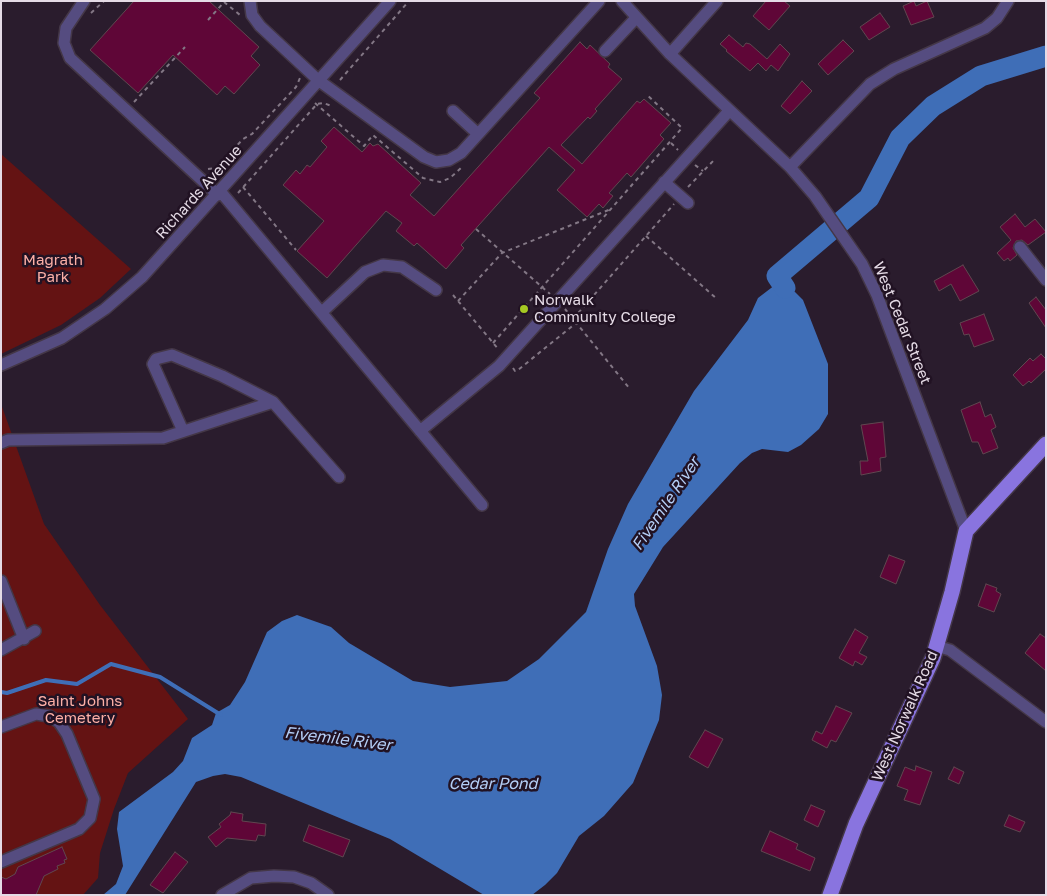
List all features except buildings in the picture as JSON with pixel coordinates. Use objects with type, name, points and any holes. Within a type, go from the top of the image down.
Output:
[{"type":"main road","points":[[966,530],[1046,444]]},
{"type":"main road","name":"West Norwalk Road","points":[[830,895],[856,824],[936,646],[952,592],[966,530]]},
{"type":"street","points":[[84,1],[66,28],[64,43],[73,62],[230,202],[482,505]]},
{"type":"street","name":"Richards Avenue","points":[[1,365],[62,338],[105,309],[142,277],[390,1]]},
{"type":"street","points":[[246,5],[260,26],[318,80],[424,157],[436,162],[449,160],[461,153],[599,1]]},
{"type":"street","name":"West Cedar Street","points":[[622,1],[670,54],[790,167],[843,234],[862,264],[878,295],[966,530]]},
{"type":"street","points":[[670,54],[717,1]]},
{"type":"street","points":[[790,167],[870,84],[894,69],[986,28],[997,18],[1008,1]]},
{"type":"street","points":[[605,51],[636,18]]},
{"type":"street","points":[[453,111],[478,134]]},
{"type":"street","points":[[420,431],[499,366],[729,111]]},
{"type":"street","points":[[664,182],[684,200]]},
{"type":"street","points":[[1020,247],[1046,280]]},
{"type":"street","points":[[322,312],[365,272],[383,264],[402,267],[436,290]]},
{"type":"street","points":[[183,431],[153,364],[156,359],[172,355],[222,376],[274,402],[339,477]]},
{"type":"street","points":[[1,443],[8,440],[163,438],[274,402]]},
{"type":"street","points":[[1,581],[24,639]]},
{"type":"street","points":[[1,650],[36,631]]},
{"type":"street","points":[[936,646],[950,650],[1046,722]]},
{"type":"street","points":[[1,727],[36,714],[49,716],[59,722],[67,734],[94,799],[90,818],[79,830],[1,862]]},
{"type":"street","points":[[222,895],[239,883],[251,878],[274,876],[294,877],[311,883],[328,895]]},
{"type":"path","points":[[88,15],[104,1]]},
{"type":"path","points":[[340,80],[410,1]]},
{"type":"path","points":[[208,20],[225,2],[242,17],[246,5]]},
{"type":"path","points":[[133,104],[185,47]]},
{"type":"path","points":[[206,169],[216,168],[244,139],[252,134],[296,87],[301,77]]},
{"type":"path","points":[[493,343],[682,128],[646,94]]},
{"type":"path","points":[[230,202],[317,104],[323,103],[339,111]]},
{"type":"path","points":[[366,130],[373,136]]},
{"type":"path","points":[[670,142],[680,151]]},
{"type":"path","points":[[573,319],[646,236],[684,200],[703,171],[715,159]]},
{"type":"path","points":[[693,162],[703,171]]},
{"type":"path","points":[[243,187],[296,250]]},
{"type":"path","points":[[458,301],[502,253],[612,208]]},
{"type":"path","points":[[476,229],[551,296]]},
{"type":"path","points":[[646,236],[716,299]]},
{"type":"path","points":[[453,295],[500,352]]},
{"type":"path","points":[[564,307],[630,389]]},
{"type":"path","points":[[512,366],[515,371],[518,370],[576,323]]},
{"type":"green space","name":"Magrath Park","points":[[1,154],[131,269],[100,298],[61,325],[1,354]]},
{"type":"green space","name":"Saint Johns Cemetery","points":[[1,404],[44,524],[100,605],[188,719],[128,773],[100,853],[98,878],[83,895],[1,895]]},
{"type":"water","name":"Cedar Pond","points":[[775,285],[795,292],[803,300],[828,364],[828,414],[819,429],[801,445],[788,452],[762,449],[752,453],[740,463],[663,547],[634,594],[635,606],[657,666],[662,695],[659,720],[633,783],[604,816],[579,836],[557,873],[545,885],[532,895],[484,895],[390,839],[241,777],[225,774],[196,782],[125,895],[103,895],[116,884],[123,866],[117,829],[119,812],[173,772],[183,761],[192,738],[212,725],[216,713],[230,705],[245,682],[267,632],[282,621],[297,615],[331,627],[349,643],[413,681],[450,687],[507,681],[539,659],[586,612],[608,549],[628,504],[694,391],[748,320],[758,298]]},
{"type":"waterway","name":"Fivemile River","points":[[785,288],[777,276],[869,198],[900,138],[933,106],[981,76],[1046,56]]},
{"type":"waterway","points":[[1,692],[7,693],[46,680],[77,684],[111,664],[160,677],[221,715]]},
{"type":"place","name":"Norwalk Community College","points":[[524,309]]}]
